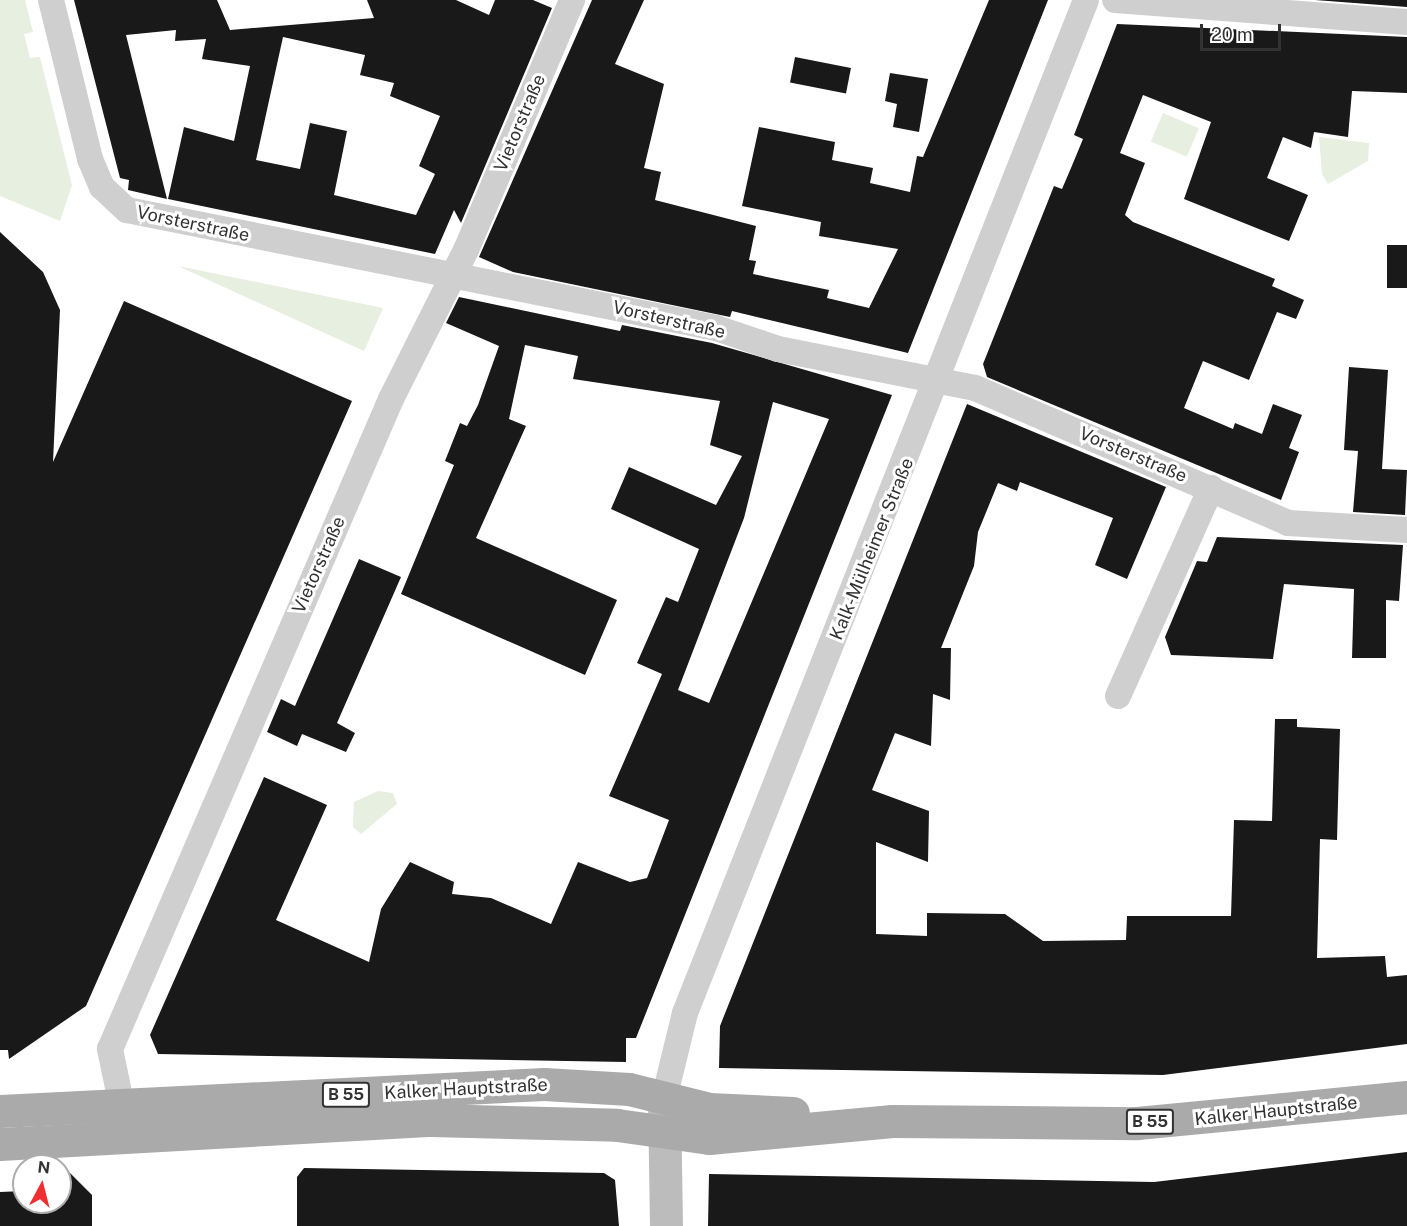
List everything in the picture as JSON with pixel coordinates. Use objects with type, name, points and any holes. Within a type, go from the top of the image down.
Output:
[{"type":"main road","name":"Kalker Hauptstraße","points":[[0,1111],[544,1084],[628,1089],[664,1100],[709,1109],[892,1121],[1137,1123],[1407,1097]]},
{"type":"main road","name":"Kalker Hauptstraße","points":[[0,1144],[131,1139],[430,1120],[618,1125],[710,1138],[892,1121]]},
{"type":"street","name":"Vorsterstraße","points":[[51,0],[90,159],[102,187],[127,210],[716,328],[778,350],[975,388],[1288,523],[1407,530]]},
{"type":"street","name":"Vietorstraße","points":[[131,1139],[119,1106],[110,1049],[450,275],[466,250],[572,0]]},
{"type":"street","name":"Kalk-Mülheimer Straße","points":[[664,1100],[686,1013],[939,382],[1086,0]]},
{"type":"street","points":[[1115,0],[1407,22]]},
{"type":"street","name":"Vorsterstraße","points":[[1118,696],[1211,488]]},
{"type":"street","points":[[664,1100],[660,1132],[666,1226]]},
{"type":"green space","points":[[0,0],[25,0],[33,32],[24,34],[30,58],[40,57],[72,185],[60,221],[0,196]]},
{"type":"green space","points":[[1163,113],[1199,128],[1187,157],[1151,142]]},
{"type":"green space","points":[[1319,137],[1369,143],[1368,161],[1328,184],[1322,174]]},
{"type":"green space","points":[[178,266],[383,308],[364,351]]},
{"type":"green space","points":[[378,791],[393,793],[397,804],[361,834],[353,827],[354,802]]},
{"type":"building","points":[[74,0],[217,0],[230,30],[374,18],[367,0],[456,0],[489,15],[495,0],[533,0],[552,8],[461,223],[454,210],[435,254],[168,199],[184,127],[234,141],[250,66],[202,59],[206,39],[175,41],[176,30],[126,35],[167,199],[128,190],[129,180],[120,178]],"holes":[[[283,37],[365,55],[360,75],[394,83],[390,96],[440,116],[419,166],[435,174],[416,215],[334,195],[347,131],[310,123],[300,169],[256,160]]]},
{"type":"building","points":[[592,0],[644,0],[615,64],[664,84],[644,168],[661,172],[655,200],[756,226],[749,260],[756,261],[753,274],[829,290],[827,298],[869,308],[898,249],[819,236],[821,222],[742,206],[759,127],[835,142],[832,160],[873,168],[870,183],[910,192],[917,156],[923,157],[989,0],[1048,0],[908,353],[732,311],[730,317],[513,272],[479,257]]},
{"type":"building","points":[[1315,0],[1407,0],[1407,7]]},
{"type":"building","points":[[1117,24],[1407,37],[1407,93],[1352,91],[1348,137],[1314,132],[1311,148],[1283,137],[1267,178],[1308,195],[1289,241],[1184,199],[1211,122],[1143,95],[1120,153],[1145,163],[1125,215],[1133,222],[1275,279],[1272,286],[1304,300],[1296,319],[1277,312],[1249,380],[1203,361],[1184,408],[1233,429],[1235,423],[1262,434],[1273,404],[1302,415],[1289,448],[1299,452],[1281,500],[987,377],[983,364],[1054,186],[1062,189],[1083,139],[1074,135]]},
{"type":"building","points":[[795,57],[851,68],[846,93],[790,83]]},
{"type":"building","points":[[890,73],[928,79],[919,132],[893,127],[897,104],[885,101]]},
{"type":"building","points":[[0,232],[43,272],[60,310],[53,462],[124,301],[352,401],[86,1006],[9,1059],[8,1050],[0,1050]]},
{"type":"building","points":[[1387,245],[1407,245],[1407,288],[1387,288]]},
{"type":"building","points":[[459,297],[620,331],[622,325],[712,343],[892,395],[636,1038],[626,1038],[626,1062],[158,1054],[150,1035],[264,777],[327,805],[276,920],[369,962],[381,909],[410,862],[454,882],[452,894],[491,898],[551,924],[578,862],[630,882],[647,878],[669,820],[609,796],[662,674],[637,663],[666,597],[678,602],[699,549],[611,509],[629,467],[716,505],[742,456],[710,445],[720,401],[573,379],[578,356],[525,345],[509,419],[526,426],[476,538],[617,600],[585,675],[401,594],[454,465],[445,461],[460,423],[467,426],[478,405],[499,346],[446,323]],"holes":[[[773,402],[829,419],[709,703],[678,690],[744,518]]]},
{"type":"building","points":[[1349,367],[1388,370],[1382,469],[1407,470],[1405,515],[1353,512],[1358,451],[1344,450]]},
{"type":"building","points":[[967,404],[1166,487],[1127,579],[1095,565],[1113,518],[1020,482],[1017,491],[998,483],[978,532],[974,566],[941,648],[951,648],[950,700],[933,694],[931,746],[895,733],[872,790],[929,811],[928,862],[876,842],[876,934],[927,936],[927,913],[1005,914],[1043,941],[1126,940],[1127,916],[1231,916],[1234,820],[1272,821],[1275,719],[1297,719],[1297,727],[1340,729],[1337,840],[1320,839],[1317,958],[1385,956],[1387,977],[1407,975],[1407,1044],[1163,1075],[719,1068],[720,1026]]},
{"type":"building","points":[[1217,537],[1403,545],[1399,601],[1386,600],[1386,658],[1352,658],[1354,589],[1284,584],[1273,659],[1171,655],[1165,637],[1197,561],[1207,562]]},
{"type":"building","points":[[359,559],[401,577],[337,723],[355,733],[346,752],[302,734],[297,746],[267,732],[281,699],[295,706]]},
{"type":"building","points":[[1407,1152],[1407,1226],[708,1226],[709,1174],[1154,1182]]},
{"type":"building","points":[[304,1168],[604,1173],[615,1180],[619,1226],[297,1226],[297,1177]]},
{"type":"building","points":[[72,1175],[92,1195],[92,1226],[0,1226],[0,1192],[12,1192],[12,1214],[72,1214]]}]
